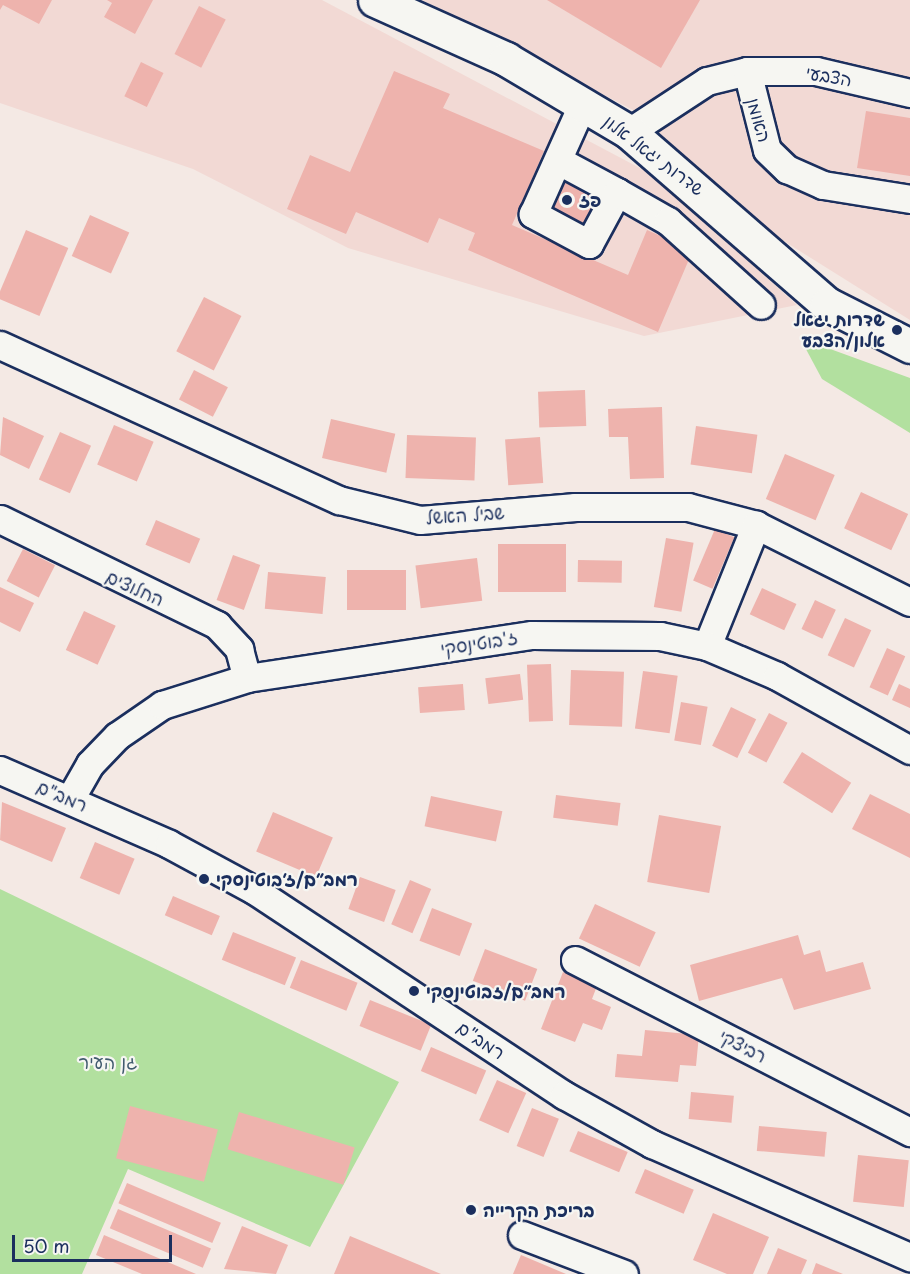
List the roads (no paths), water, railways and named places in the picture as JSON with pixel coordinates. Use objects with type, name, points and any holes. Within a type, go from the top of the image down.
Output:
[{"type":"main road","name":"שדרות יגאל אלון","points":[[375,0],[506,59],[629,132],[827,304],[910,346]]},
{"type":"street","points":[[629,132],[707,81],[747,71]]},
{"type":"street","name":"הצבעי","points":[[747,71],[816,72],[910,93]]},
{"type":"street","name":"האומן","points":[[747,71],[767,150],[787,169],[823,185],[910,199]]},
{"type":"street","points":[[583,103],[561,162],[533,214],[589,244],[617,192]]},
{"type":"street","points":[[561,162],[668,221],[761,305]]},
{"type":"street","name":"שביל האשל","points":[[0,345],[339,500],[420,520],[575,507],[688,507],[756,525],[910,602]]},
{"type":"street","name":"החלוצים","points":[[0,519],[217,625],[239,649],[247,678]]},
{"type":"street","points":[[707,646],[756,525]]},
{"type":"street","name":"ז'בוטינסקי","points":[[70,799],[90,764],[117,736],[162,705],[247,678],[532,634],[660,636],[707,646],[777,676],[910,750]]},
{"type":"street","name":"רמב\"ם","points":[[0,770],[70,799],[254,890],[564,1095],[652,1144],[910,1257]]},
{"type":"street","name":"רביצקי","points":[[575,960],[910,1132]]},
{"type":"street","points":[[522,1235],[624,1274]]},
{"type":"place","name":"פז","points":[[567,200]]},
{"type":"place","name":"שדרות יגאל אלון/הצבע","points":[[897,330]]},
{"type":"place","name":"רמב״ם/ז׳בוטינסקי","points":[[204,879]]},
{"type":"place","name":"רמב״ם/זבוטינסקי","points":[[414,991]]},
{"type":"place","name":"בריכת הקרייה","points":[[471,1210]]},
{"type":"park label","name":"גן העיר","points":[[108,1062]]}]
